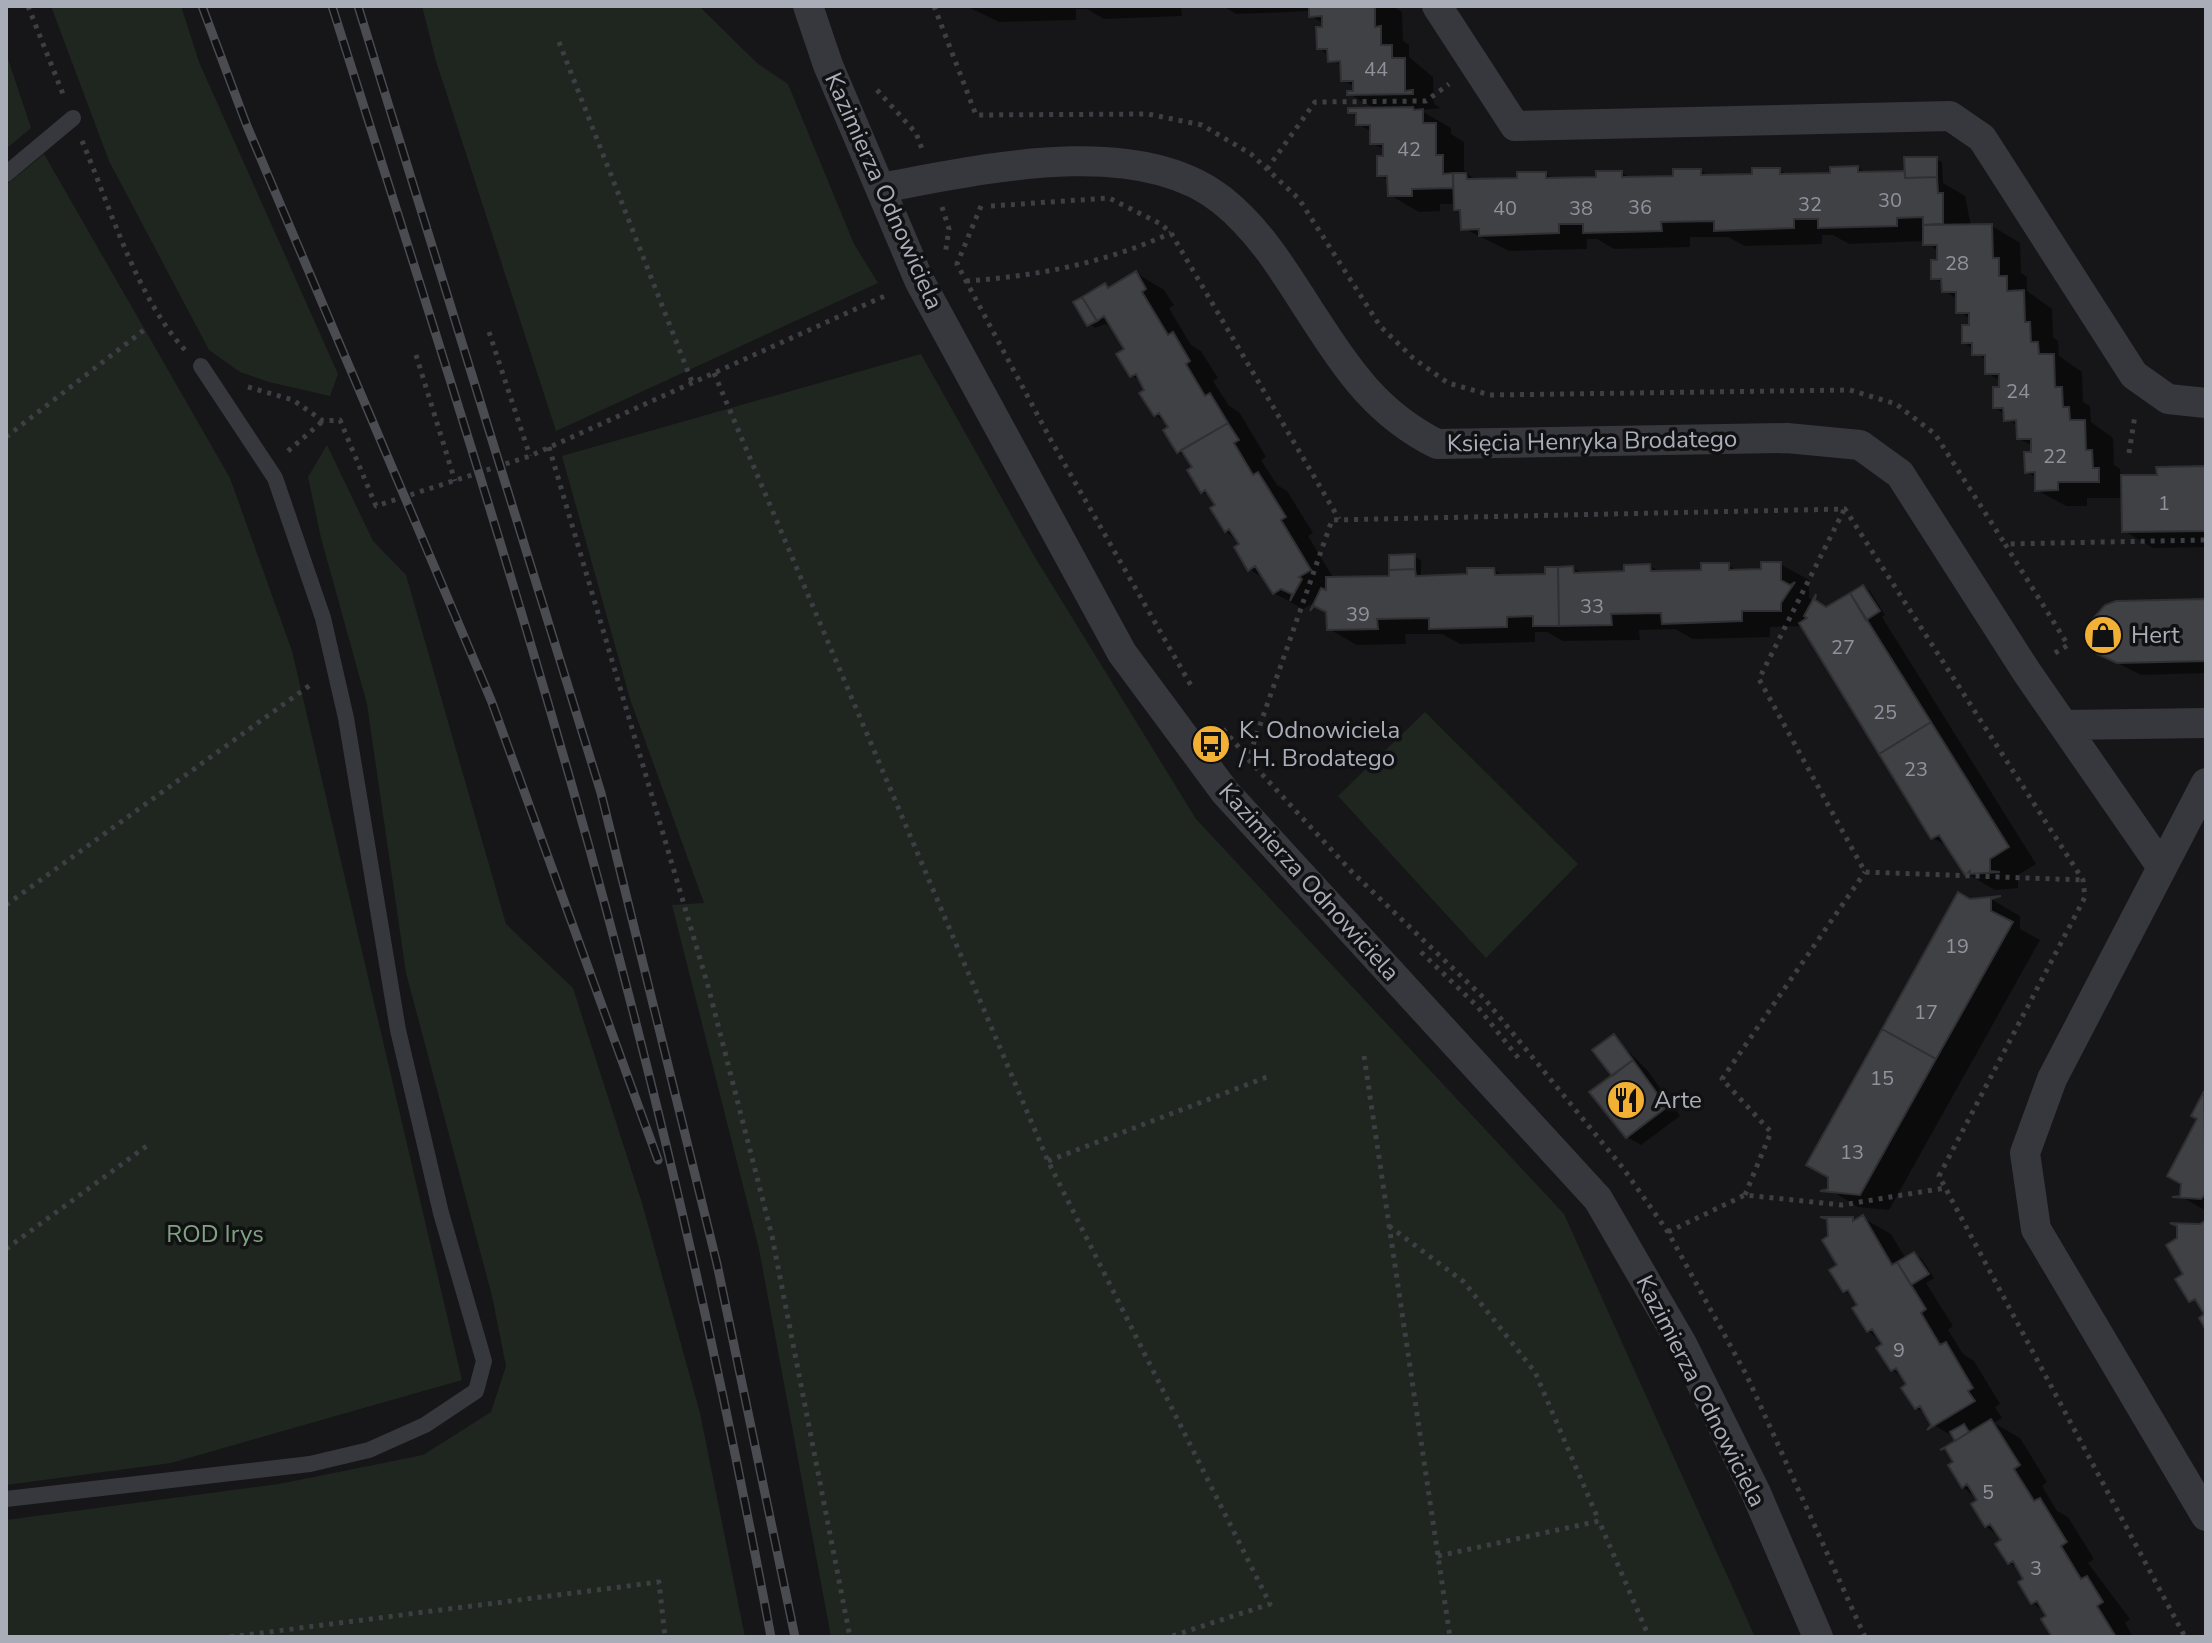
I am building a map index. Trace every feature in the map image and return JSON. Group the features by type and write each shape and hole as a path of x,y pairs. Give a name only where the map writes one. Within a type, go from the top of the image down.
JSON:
{"street":[{"name":"Kazimierza Odnowiciela","path":"808,6 828,65 919,280 1122,653 1235,804 1598,1199 1682,1344 1756,1493 1818,1637"},
{"path":"1437,6 1515,126 1950,116 1982,138 2134,375 2168,399 2206,403"},
{"name":"Księcia Henryka Brodatego","path":"881,188 981,169 1096,162 1181,175 1223,201 1266,244 1357,384 1404,428 1437,444 1787,438 1860,445 1900,474 2026,671 2161,866"},
{"path":"2064,725 2206,723"},
{"path":"2206,783 2052,1079 2025,1153 2036,1229 2206,1516"}],"lane":[{"path":"6,174 73,118"},
{"path":"6,1499 310,1464 369,1450 425,1425 476,1391 484,1361 441,1213 398,1030 346,718 323,618 275,478 201,366"}],"path":[{"path":"28,6 126,248 148,293 178,341 201,366 265,394 293,400 323,421"},
{"path":"934,6 976,115 1148,114 1202,125 1251,154 1299,199 1380,326 1413,358 1448,383 1490,395 1850,390 1896,404 1935,434 2068,645 2026,671"},
{"path":"559,42 692,382"},
{"path":"1267,169 1315,102 1426,101 1456,79"},
{"path":"1199,700 1052,442 957,264 978,207 1109,198 1161,224 1171,233 1340,520"},
{"path":"966,281 1054,272 1133,251 1171,233"},
{"path":"275,478 289,449 323,421 340,420 376,506 530,456 919,280"},
{"path":"6,437 144,330"},
{"path":"489,332 530,456"},
{"path":"416,355 455,481"},
{"path":"714,373 1048,1161 1270,1604 1169,1637"},
{"path":"2127,401 2135,414 2129,453"},
{"path":"549,447 720,1030 772,1236 850,1637"},
{"path":"1248,759 1332,520 1845,509"},
{"path":"1845,509 1759,679 1865,872"},
{"path":"1845,509 2083,880 2085,897 1939,1176 2185,1637"},
{"path":"2005,544 2206,540"},
{"path":"6,905 302,687 334,674"},
{"path":"1219,723 1352,872 1484,998 1623,1168 1668,1232 1747,1376 1865,1637"},
{"path":"1865,872 2083,880"},
{"path":"1745,1195 1771,1132 1722,1079 1865,872"},
{"path":"1364,1056 1450,1637"},
{"path":"1048,1161 1272,1075"},
{"path":"6,1249 148,1145"},
{"path":"1668,1232 1745,1195 1842,1205 1945,1188"},
{"path":"1389,1226 1464,1282 1535,1372 1649,1637"},
{"path":"1438,1556 1599,1521"},
{"path":"230,1637 659,1582 665,1637"}],"green space":[{"path":"51,6 181,6 199,62 338,374 330,396 240,372 209,350 109,161"},
{"path":"422,6 699,6 757,63 788,84 854,244 878,283 556,431 436,61"},
{"path":"6,53 31,128 6,149"},
{"name":"ROD Irys","path":"44,154 230,478 292,651 462,1380 171,1463 6,1485 6,185"},
{"path":"921,354 1033,554 1196,819 1564,1214 1755,1637 831,1637 759,1249 672,905 704,903 630,699 562,456"},
{"path":"327,445 373,541 406,575 506,924 573,988 642,1203 700,1413 745,1637 6,1637 6,1520 279,1484 423,1455 491,1412 506,1366 492,1296 406,973 367,704 321,538 308,477"},
{"path":"1425,712 1578,864 1486,958 1338,796"}],"building":[{"path":"1309,6 1375,6 1375,27 1381,26 1381,45 1392,45 1392,58 1405,58 1405,91 1413,90 1413,94 1347,95 1347,91 1353,91 1353,81 1341,81 1340,61 1328,62 1327,49 1317,49 1316,27 1322,27 1322,16 1309,17"},
{"path":"1413,107 1414,110 1423,109 1423,123 1436,123 1436,155 1443,155 1443,174 1453,173 1453,188 1412,189 1412,196 1388,196 1387,176 1377,176 1377,156 1383,156 1383,144 1370,144 1370,125 1356,125 1356,113 1348,113 1348,108"},
{"path":"1904,157 1937,157 1937,177 1905,178"},
{"path":"1858,166 1858,172 1905,171 1905,178 1937,177 1938,193 1943,193 1943,224 1923,225 1923,217 1897,218 1897,226 1818,228 1818,219 1794,219 1794,228 1714,231 1714,221 1661,222 1662,231 1583,233 1583,224 1559,224 1559,233 1479,236 1479,229 1461,230 1460,210 1454,210 1453,173 1466,173 1467,179 1517,178 1517,172 1546,172 1546,178 1596,177 1596,171 1622,171 1622,177 1673,176 1673,169 1701,169 1701,175 1752,174 1752,168 1780,168 1780,174 1830,173 1830,167"},
{"path":"1992,224 1993,258 1999,258 1999,276 2007,276 2007,291 2024,290 2025,322 2030,322 2031,342 2038,342 2039,354 2054,354 2055,387 2062,387 2063,407 2069,407 2070,420 2085,420 2086,450 2092,450 2093,468 2099,468 2099,482 2058,482 2058,490 2035,491 2035,472 2025,473 2024,452 2031,452 2031,439 2017,439 2016,420 2004,421 2003,408 1993,408 1993,387 1999,387 1999,374 1985,374 1985,355 1972,355 1972,343 1962,343 1962,325 1969,325 1969,313 1956,313 1956,292 1942,292 1941,279 1931,279 1931,260 1937,260 1937,245 1923,245 1923,225"},
{"path":"1136,271 1146,289 1142,292 1168,335 1173,332 1190,361 1186,364 1205,396 1210,393 1228,423 1177,453 1163,430 1168,427 1159,413 1154,416 1139,393 1144,390 1136,374 1130,377 1116,354 1124,349 1104,316 1097,321 1082,297 1105,283 1108,288"},
{"path":"1082,297 1097,321 1087,326 1073,302"},
{"path":"1228,423 1239,440 1234,443 1253,475 1258,472 1286,517 1281,520 1311,570 1299,577 1302,579 1290,601 1292,594 1281,589 1273,594 1255,566 1248,571 1234,547 1239,544 1229,529 1225,532 1210,508 1215,505 1205,490 1201,493 1187,470 1192,467 1181,450"},
{"path":"2206,466 2206,531 2122,532 2121,475 2157,475 2156,467"},
{"path":"1415,554 1415,569 1389,570 1389,555"},
{"path":"1761,562 1781,562 1781,580 1790,585 1795,582 1781,603 1781,611 1742,611 1742,621 1662,624 1661,613 1611,614 1612,625 1559,626 1558,567 1573,566 1574,573 1624,571 1624,565 1650,564 1651,571 1701,570 1701,563 1729,563 1729,570 1761,569"},
{"path":"1545,567 1558,567 1559,626 1533,626 1533,616 1507,617 1507,627 1429,629 1429,618 1377,619 1378,629 1327,630 1326,612 1314,606 1310,611 1321,588 1326,590 1326,577 1389,576 1389,570 1415,569 1416,576 1467,574 1467,568 1494,568 1495,575 1545,574"},
{"path":"1863,585 1880,611 1866,620 1850,593"},
{"path":"1850,593 1931,722 1879,754 1799,623 1807,618 1804,616 1816,594 1815,600 1826,607"},
{"path":"2206,599 2206,661 2117,663 2097,654 2090,645 2089,623 2105,605 2116,601"},
{"path":"1931,722 2009,847 1990,859 1990,871 2000,872 1970,874 1970,871 1965,875 1939,835 1931,839 1879,754"},
{"path":"1958,892 1970,899 2001,896 1991,899 1991,911 2013,922 1936,1059 1882,1029"},
{"path":"1882,1029 1936,1059 1860,1195 1820,1191 1828,1189 1828,1177 1806,1165"},
{"path":"1614,1034 1633,1060 1612,1076 1592,1050"},
{"path":"1633,1060 1667,1107 1626,1138 1589,1092"},
{"path":"2204,1091 2206,1194 2201,1199 2172,1197 2180,1196 2181,1184 2167,1176 2197,1119 2191,1116"},
{"path":"1863,1215 1892,1265 1897,1262 1926,1309 1921,1313 1940,1345 1946,1342 1973,1388 1968,1391 1975,1401 1927,1430 1931,1425 1920,1406 1915,1409 1901,1388 1906,1384 1896,1368 1891,1371 1876,1348 1882,1344 1872,1329 1867,1332 1852,1308 1857,1305 1848,1290 1843,1292 1829,1270 1837,1265 1822,1240 1828,1236 1827,1219 1820,1217 1853,1217 1853,1221"},
{"path":"2206,1220 2206,1330 2199,1318 2204,1314 2195,1299 2189,1302 2175,1279 2183,1274 2166,1245 2177,1238 2177,1226 2170,1223 2200,1224"},
{"path":"1914,1252 1929,1274 1911,1285 1897,1262"},
{"path":"1991,1419 2020,1465 2014,1469 2034,1501 2040,1498 2067,1542 2061,1546 2081,1579 2087,1576 2103,1602 2097,1606 2116,1637 2052,1637 2041,1619 2046,1616 2037,1601 2031,1604 2018,1582 2023,1579 2013,1561 2008,1564 1995,1544 2001,1540 1990,1524 1985,1527 1971,1504 1977,1500 1967,1484 1962,1488 1948,1465 1953,1462 1945,1448 1940,1450"},
{"path":"1964,1424 1969,1432 1955,1441 1950,1432"}],"railway":[{"path":"202,6 247,126 491,700 658,1160"},
{"path":"332,6 486,497 603,897 682,1213 729,1425 771,1637"},
{"path":"358,6 601,793 717,1264 795,1637"}],"place":[{"name":"Hert","path":"2103,635"},
{"name":"K. Odnowiciela / H. Brodatego","path":"1211,744"},
{"name":"Arte","path":"1626,1100"}]}
